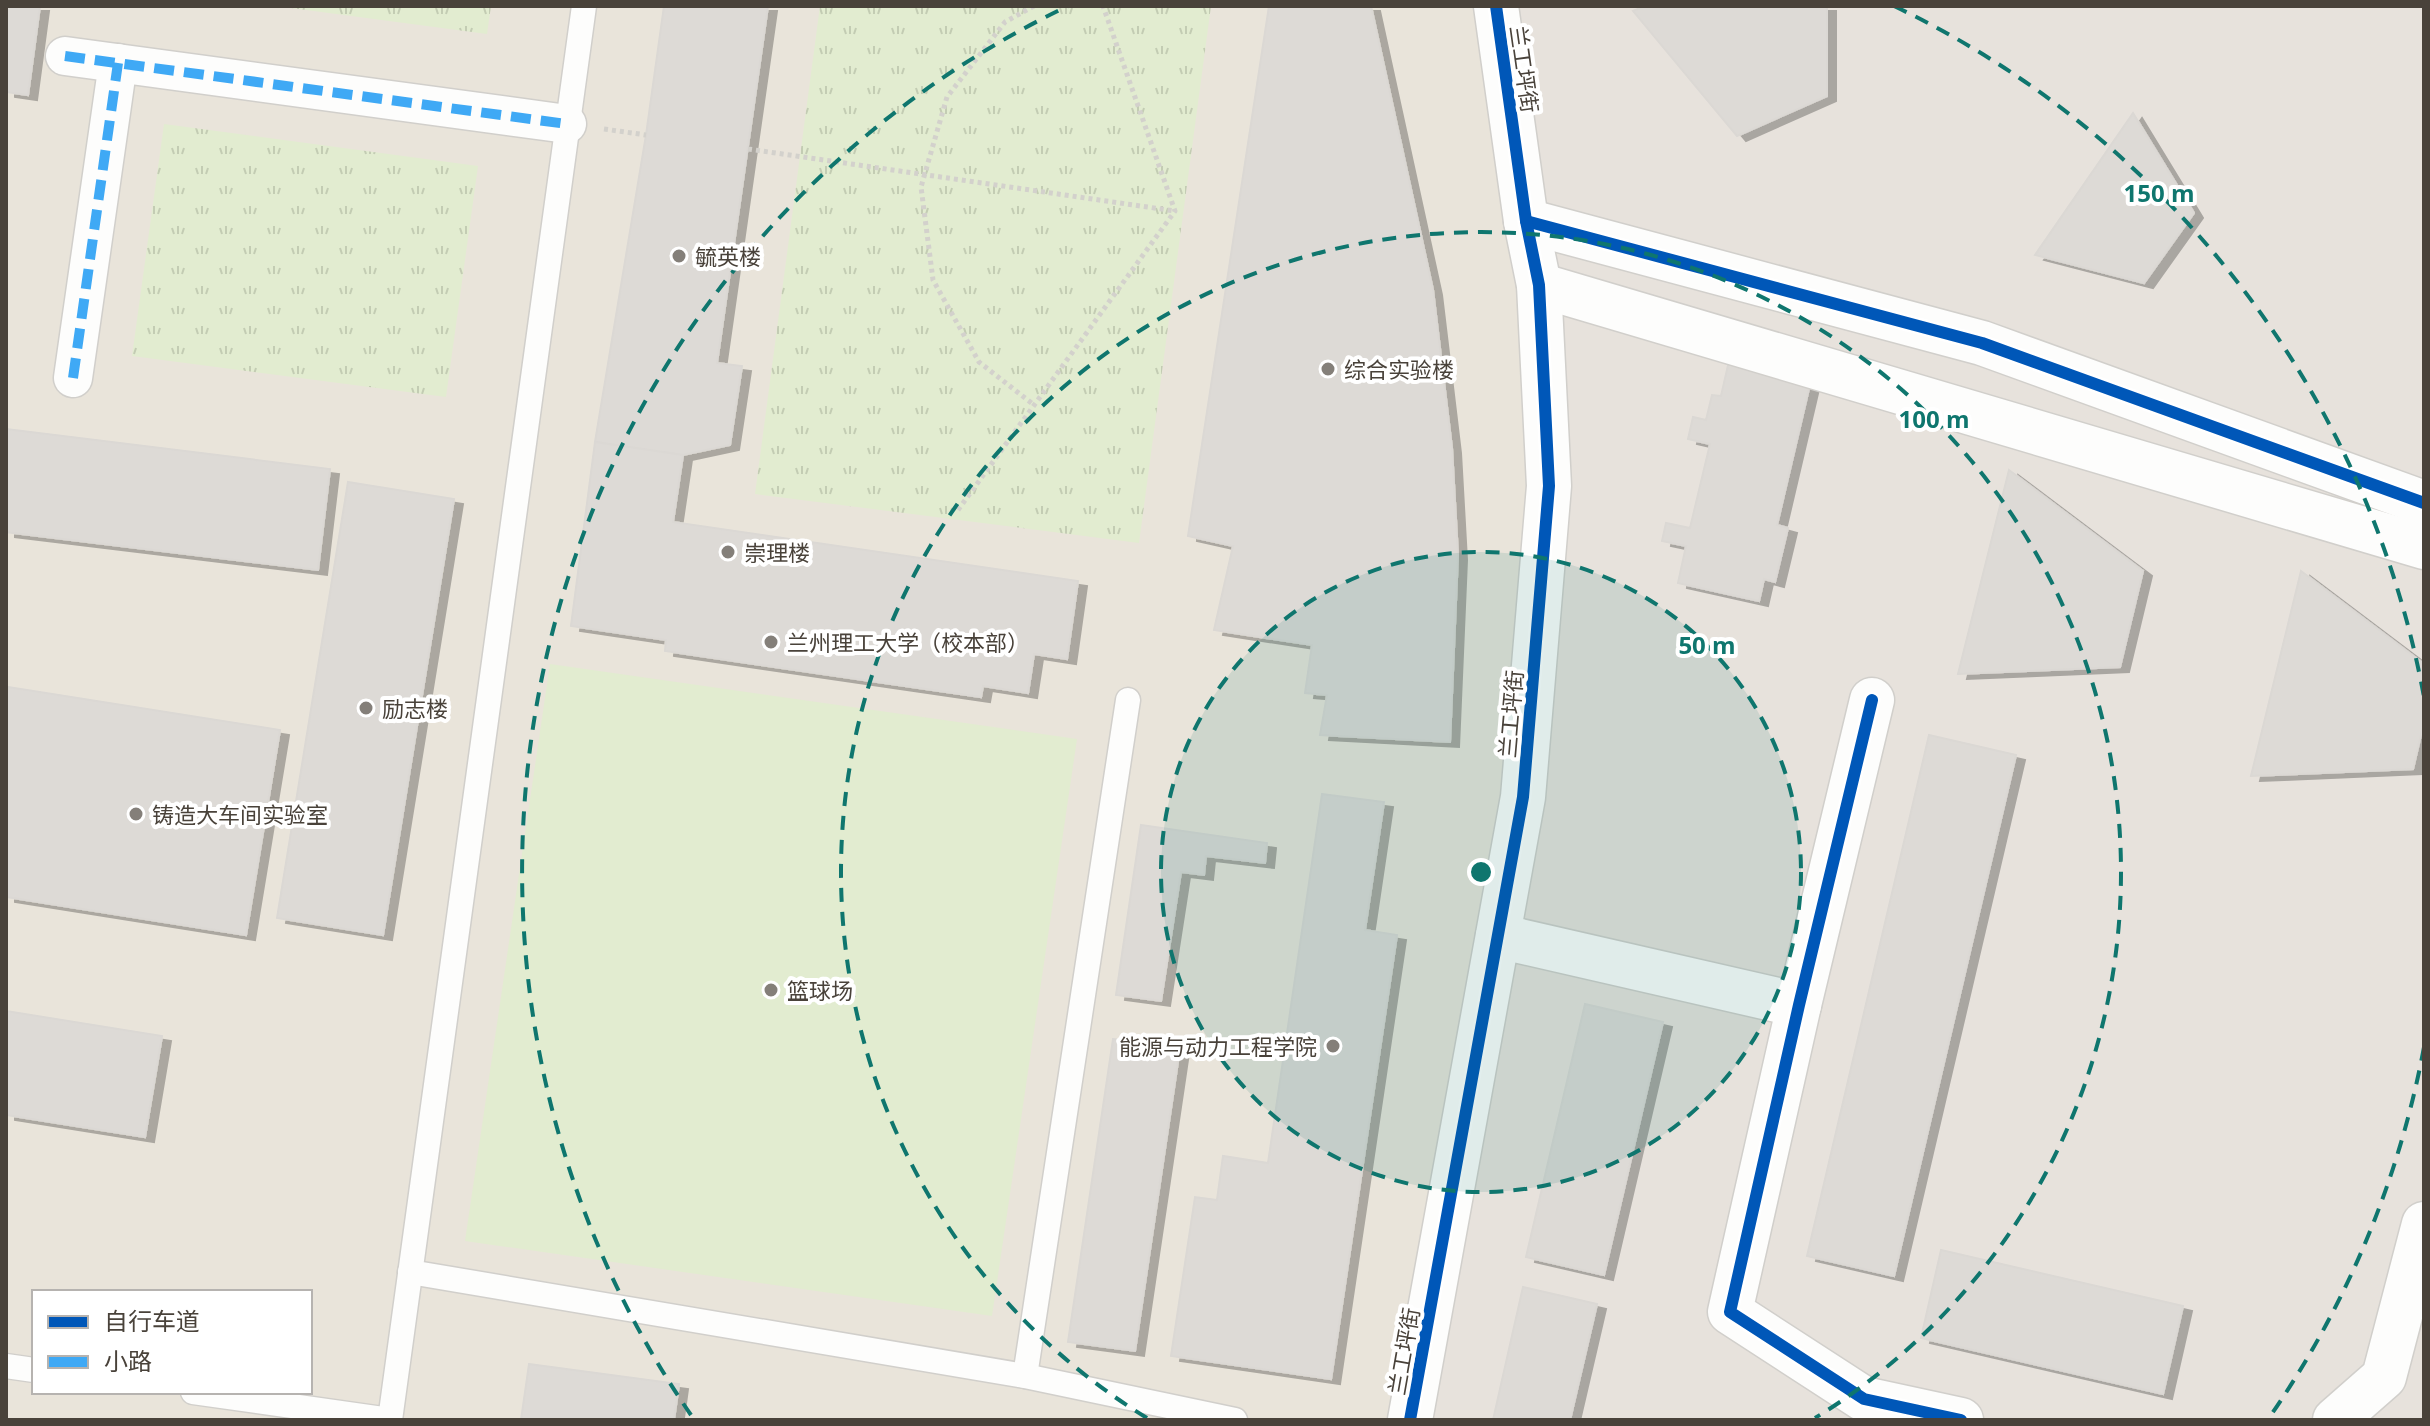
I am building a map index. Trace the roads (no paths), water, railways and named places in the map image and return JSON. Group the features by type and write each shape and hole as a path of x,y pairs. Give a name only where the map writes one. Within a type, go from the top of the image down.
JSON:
{"street":[{"name":"兰工坪街","path":"1410,1420 1523,797 1549,486 1539,285 1526,221 1496,6"},
{"path":"65,56 567,124"},
{"path":"73,378 118,63"},
{"path":"1526,221 1982,343 2424,503"},
{"path":"1539,285 2424,547"},
{"path":"1872,700 1730,1312 1864,1399 1961,1420"},
{"path":"1498,936 1799,1005"},
{"path":"2335,1420 2384,1377 2424,1224"}],"lane":[{"path":"207,1394 390,1420 584,6"},
{"path":"1025,1376 1128,700"},
{"path":"410,1272 1025,1376 1235,1420"},
{"path":"6,1366 32,1370"}],"place":[{"name":"毓英楼","path":"679,256"},
{"name":"综合实验楼","path":"1328,369"},
{"name":"崇理楼","path":"728,552"},
{"name":"兰州理工大学（校本部）","path":"771,642"},
{"name":"励志楼","path":"366,708"},
{"name":"铸造大车间实验室","path":"136,814"},
{"name":"篮球场","path":"771,990"},
{"name":"能源与动力工程学院","path":"1333,1046"}]}
